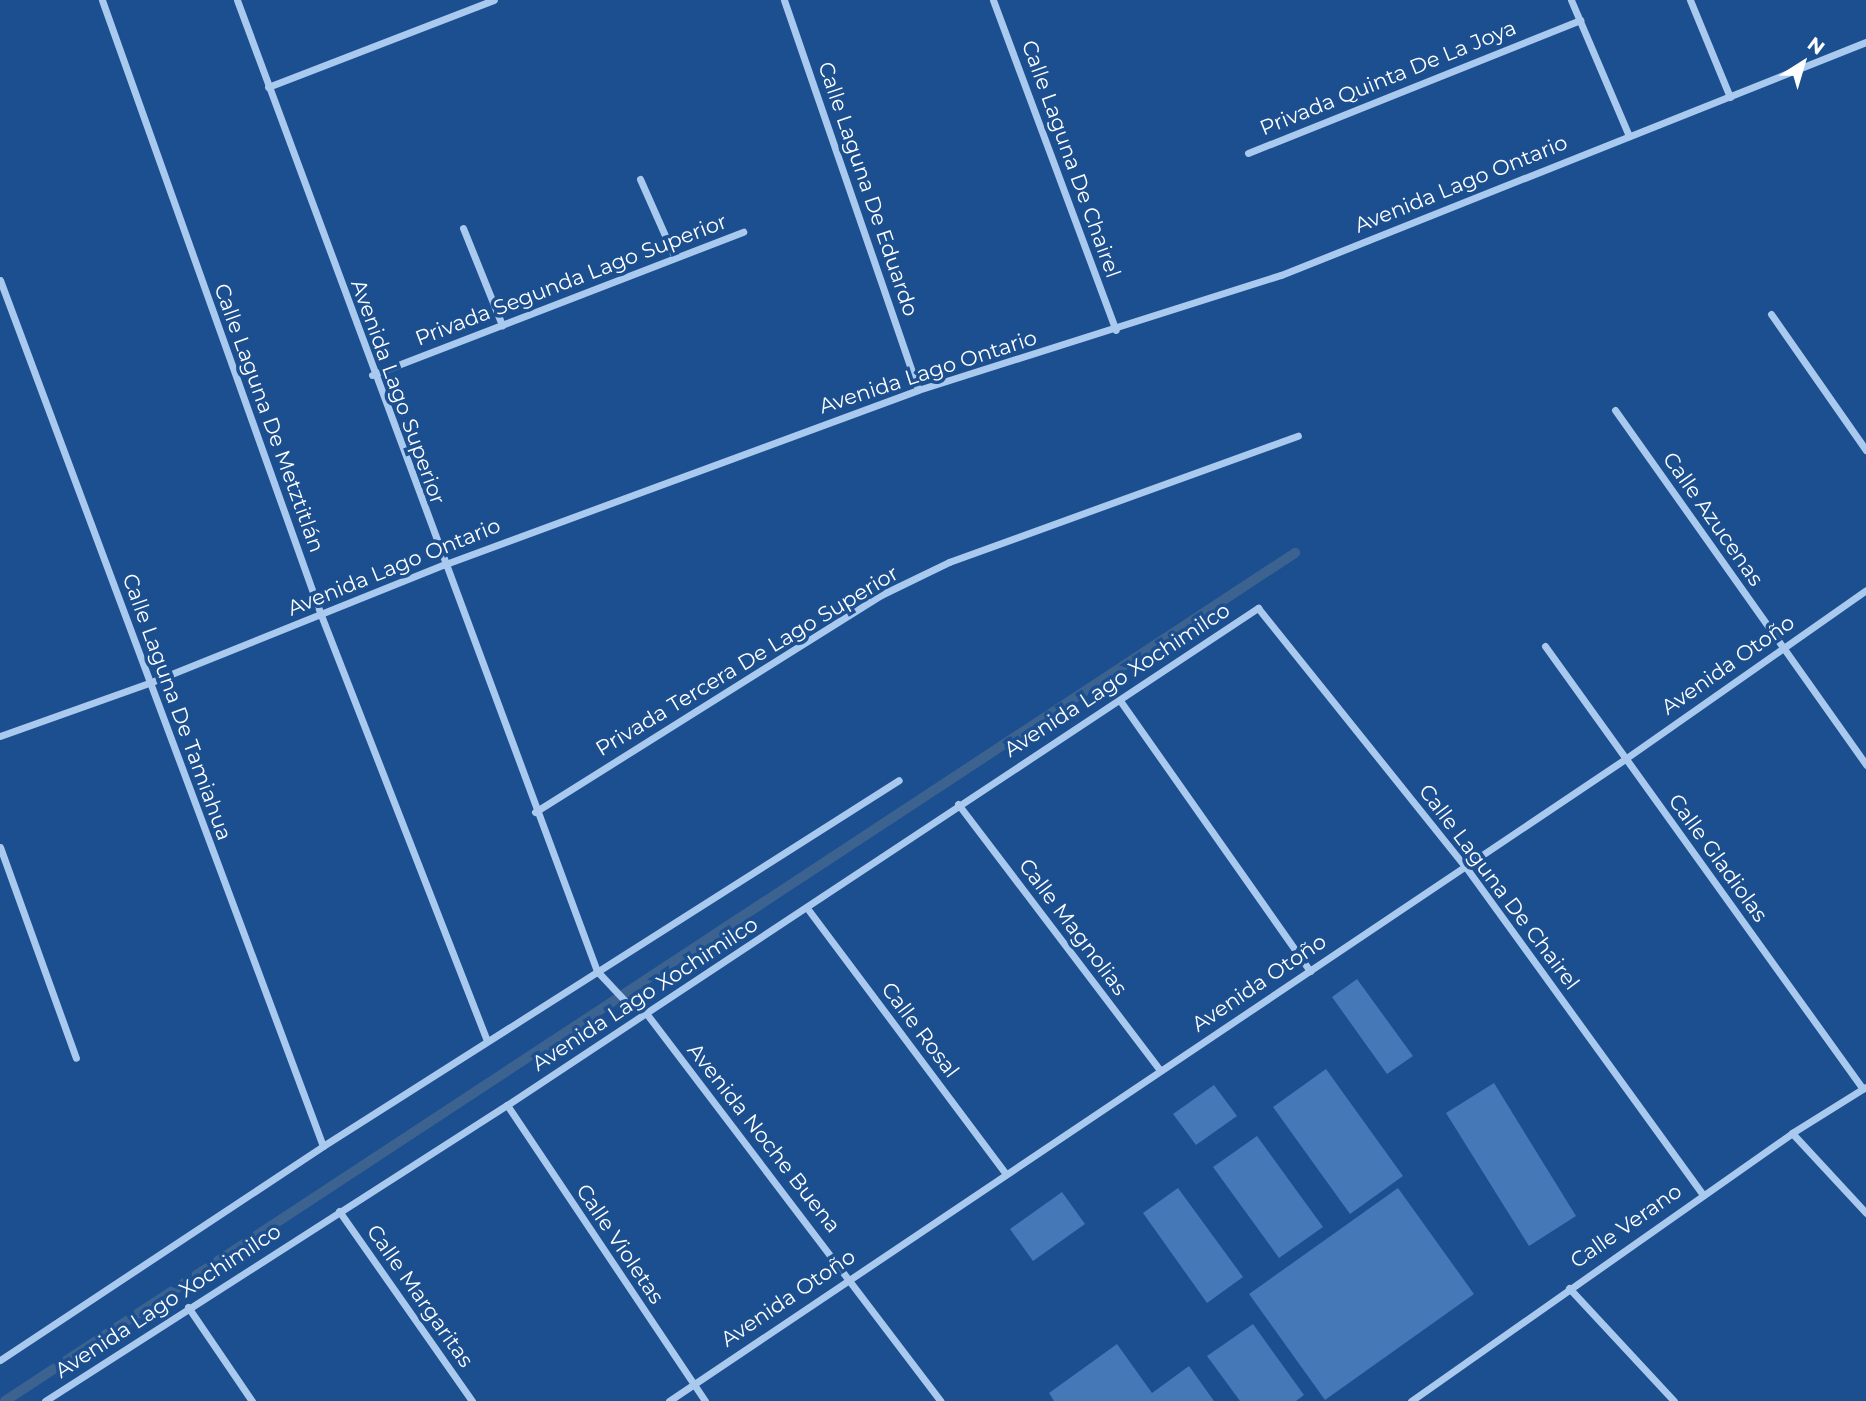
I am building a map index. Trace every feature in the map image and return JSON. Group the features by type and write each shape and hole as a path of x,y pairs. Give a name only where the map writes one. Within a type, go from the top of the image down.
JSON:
{"street":[{"name":"Calle Laguna De Metztitlán","path":"102,0 321,615 487,1041"},
{"name":"Avenida Lago Superior","path":"237,0 372,375 535,812 597,971 613,984 628,1004"},
{"path":"268,87 494,0"},
{"name":"Calle Laguna De Eduardo","path":"784,0 918,390"},
{"name":"Calle Laguna De Chairel","path":"993,0 1116,330"},
{"path":"1571,0 1629,136"},
{"path":"1690,0 1730,97"},
{"name":"Privada Quinta De La Joya","path":"1248,153 1580,20"},
{"name":"Avenida Lago Ontario","path":"0,736 149,683 443,565 918,390 1116,330 1281,275 1866,42"},
{"path":"640,179 676,258"},
{"path":"463,228 502,325"},
{"name":"Privada Segunda Lago Superior","path":"372,375 743,232"},
{"name":"Calle Laguna De Tamiahua","path":"0,280 323,1146"},
{"path":"1771,314 1866,450"},
{"name":"Calle Azucenas","path":"1615,410 1866,765"},
{"name":"Privada Tercera De Lago Superior","path":"535,812 881,595 938,567 1298,436"},
{"name":"Avenida Otoño","path":"669,1401 849,1277 1625,759 1866,590"},
{"name":"Calle Laguna De Chairel","path":"1258,608 1465,866 1703,1195"},
{"name":"Avenida Lago Xochimilco","path":"45,1401 507,1105 807,908 958,804 1121,702 1258,608"},
{"name":"Calle Gladiolas","path":"1545,646 1865,1088"},
{"path":"1121,702 1310,971"},
{"name":"Avenida Lago Xochimilco","path":"0,1360 323,1146 899,780"},
{"name":"Calle Magnolias","path":"958,804 1160,1070"},
{"path":"0,847 76,1058"},
{"name":"Calle Rosal","path":"807,908 1005,1173"},
{"name":"Avenida Noche Buena","path":"628,1004 646,1013 941,1401"},
{"name":"Calle Verano","path":"1411,1401 1792,1133 1865,1088"},
{"name":"Calle Violetas","path":"507,1105 705,1401"},
{"path":"1792,1133 1866,1213"},
{"name":"Calle Margaritas","path":"339,1211 472,1401"},
{"path":"1569,1288 1674,1401"},
{"path":"188,1307 252,1401"}],"building":[{"path":"1357,979 1413,1056 1387,1074 1332,997"},
{"path":"1326,1069 1403,1176 1350,1214 1273,1107"},
{"path":"1494,1083 1576,1216 1529,1246 1446,1113"},
{"path":"1214,1085 1237,1116 1196,1145 1173,1114"},
{"path":"1257,1136 1323,1227 1279,1258 1213,1167"},
{"path":"1178,1188 1243,1277 1207,1303 1143,1213"},
{"path":"1398,1188 1474,1294 1325,1400 1249,1294"},
{"path":"1062,1192 1085,1224 1033,1261 1010,1229"},
{"path":"1253,1324 1304,1395 1296,1401 1240,1401 1207,1356"},
{"path":"1117,1344 1152,1393 1189,1366 1214,1401 1054,1401 1049,1393"}],"waterway":[{"path":"5,1401 1295,553"}]}
